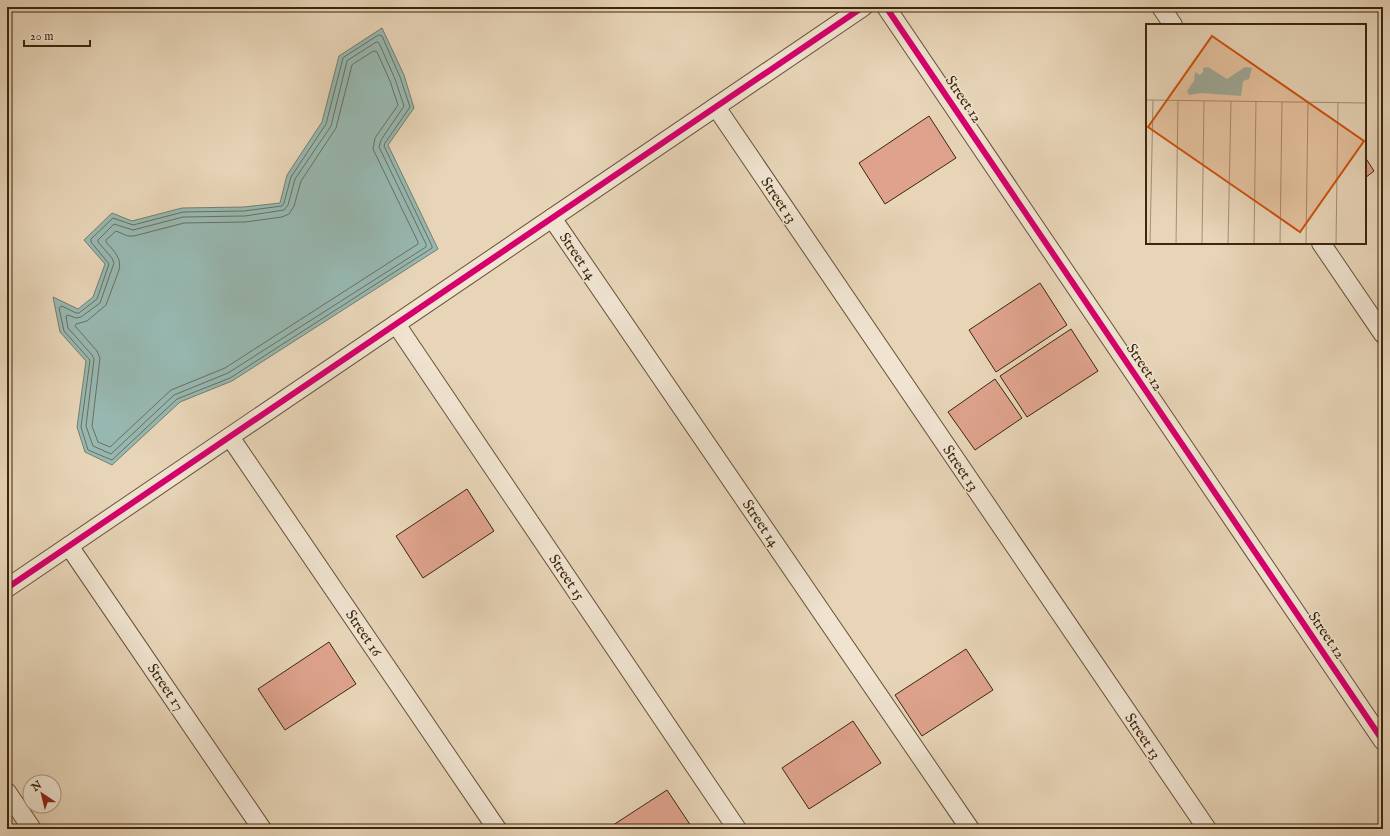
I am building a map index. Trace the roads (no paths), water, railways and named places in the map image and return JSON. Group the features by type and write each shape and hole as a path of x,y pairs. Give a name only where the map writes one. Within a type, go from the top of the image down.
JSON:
{"street":[{"path":"7,588 863,7"},
{"name":"Street 12","path":"886,7 1383,741"},
{"path":"1160,7 1172,24"},
{"name":"Street 13","path":"716,107 1207,829"},
{"name":"Street 14","path":"552,218 970,829"},
{"path":"1322,244 1383,334"},
{"name":"Street 15","path":"396,324 738,829"},
{"name":"Street 16","path":"230,437 497,829"},
{"name":"Street 17","path":"70,546 262,829"},
{"path":"7,792 32,829"}],"water":[{"path":"382,28 404,75 414,108 388,145 438,249 232,381 180,402 112,465 85,452 77,427 86,361 60,332 53,297 78,309 93,297 105,264 84,240 112,213 132,221 182,208 244,207 280,203 287,175 322,122 339,56"}]}
